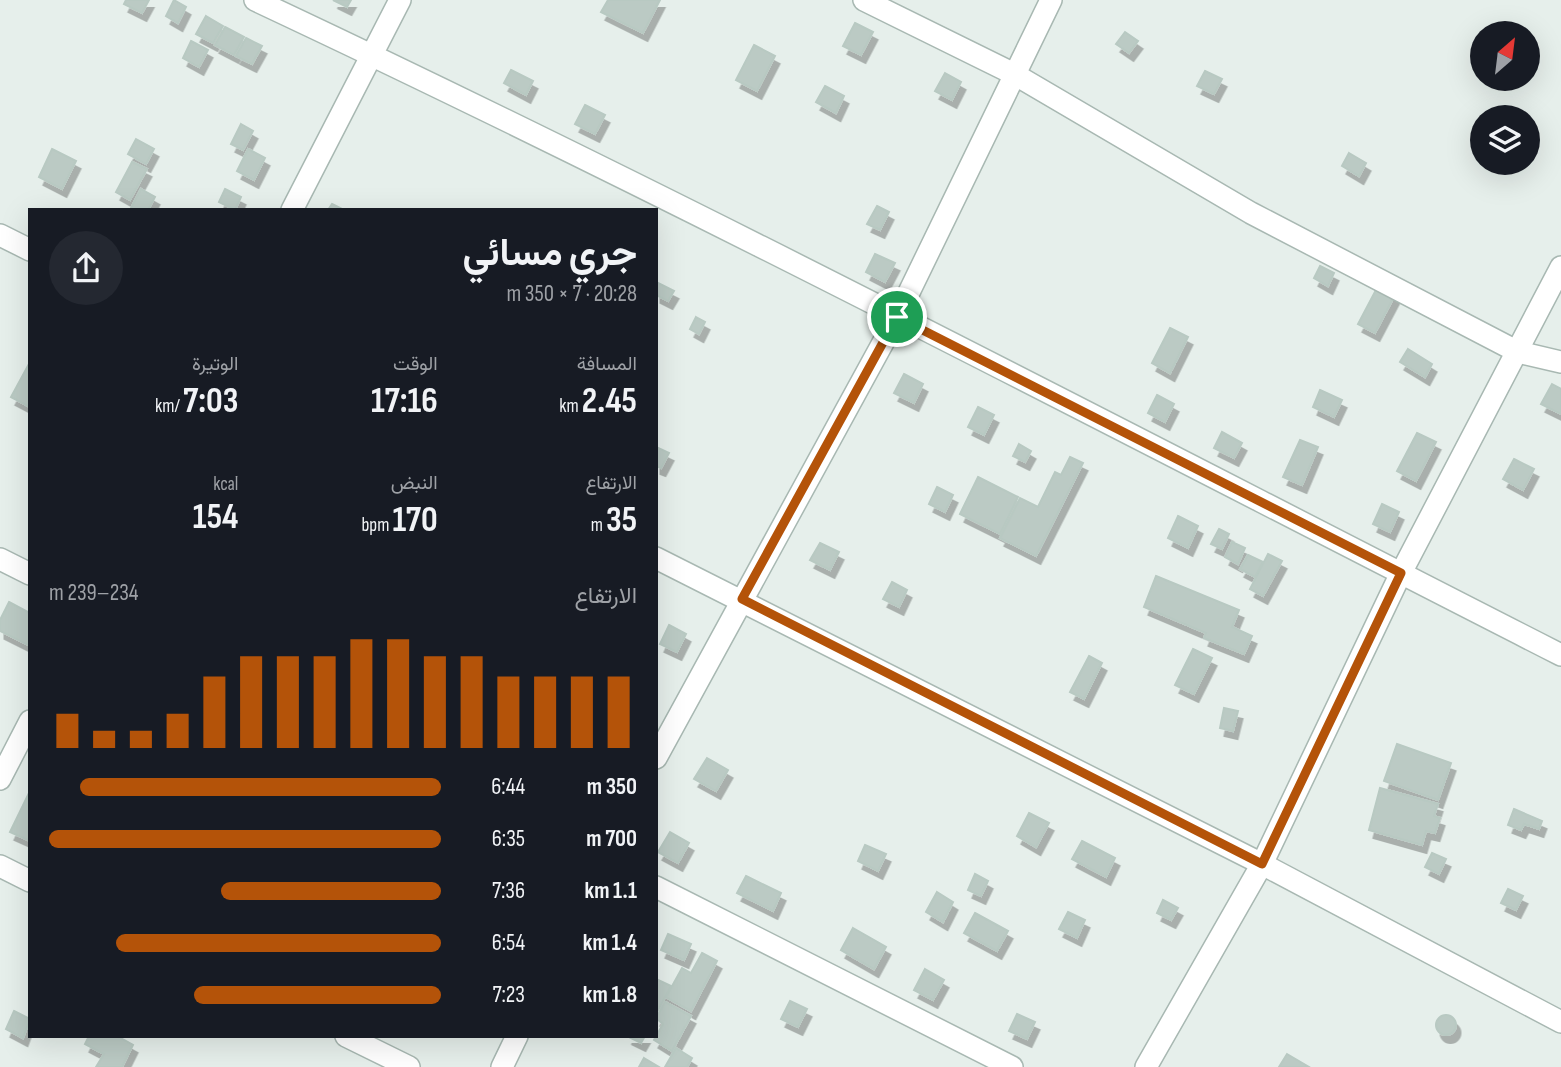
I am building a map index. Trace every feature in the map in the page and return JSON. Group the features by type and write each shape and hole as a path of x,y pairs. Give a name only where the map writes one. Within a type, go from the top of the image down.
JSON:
{"street":[{"path":"255,0 372,55 897,317 1561,655"},
{"path":"293,208 400,0"},
{"path":"864,0 1014,74 1251,213 1518,352 1561,362"},
{"path":"658,754 897,317 1051,0"},
{"path":"0,235 28,249"},
{"path":"1146,1067 1262,864 1401,573 1561,267"},
{"path":"0,559 28,573"},
{"path":"658,559 742,599 1262,864 1561,1022"},
{"path":"0,779 28,725"},
{"path":"0,866 28,880"},
{"path":"658,888 1011,1067"},
{"path":"350,1038 410,1067"},
{"path":"502,1067 516,1038"}],"building":[{"path":"126,0 149,0 142,13 124,4"},
{"path":"174,0 186,7 178,23 166,16"},
{"path":"333,0 351,0 347,7"},
{"path":"608,0 660,0 643,33 601,12"},
{"path":"206,16 223,26 213,43 196,34"},
{"path":"855,23 873,32 861,55 843,46"},
{"path":"225,27 244,37 234,55 215,45"},
{"path":"1125,32 1138,41 1129,53 1116,44"},
{"path":"246,38 262,46 252,64 236,56"},
{"path":"191,41 208,50 199,67 183,58"},
{"path":"754,45 775,56 757,91 736,80"},
{"path":"511,70 533,81 526,95 504,83"},
{"path":"1205,71 1222,79 1214,94 1197,86"},
{"path":"945,73 961,82 952,100 935,91"},
{"path":"825,86 844,96 836,113 816,102"},
{"path":"585,105 605,115 595,134 575,124"},
{"path":"241,124 253,131 243,150 231,144"},
{"path":"136,139 154,149 146,164 128,154"},
{"path":"52,149 76,161 62,189 39,177"},
{"path":"248,149 265,158 254,180 237,171"},
{"path":"1349,153 1366,163 1359,176 1342,166"},
{"path":"132,162 147,169 130,200 116,192"},
{"path":"141,189 155,197 149,208 131,208"},
{"path":"225,189 241,197 236,208 219,202"},
{"path":"877,206 889,212 880,230 867,224"},
{"path":"875,254 895,263 885,282 866,272"},
{"path":"1320,266 1334,273 1328,286 1314,278"},
{"path":"658,283 674,291 668,301 658,296"},
{"path":"1378,286 1395,295 1375,333 1358,324"},
{"path":"696,317 705,322 699,334 690,329"},
{"path":"1170,328 1188,337 1170,373 1152,363"},
{"path":"1408,349 1432,364 1425,377 1400,362"},
{"path":"28,366 28,406 11,397"},
{"path":"904,374 923,384 914,403 894,393"},
{"path":"1552,384 1561,389 1561,414 1541,404"},
{"path":"1320,390 1342,400 1334,417 1313,407"},
{"path":"1157,395 1174,404 1165,422 1148,413"},
{"path":"978,407 994,415 984,435 968,427"},
{"path":"1222,432 1242,443 1234,458 1214,448"},
{"path":"1417,433 1436,442 1416,481 1397,471"},
{"path":"1300,440 1318,447 1302,485 1283,477"},
{"path":"1019,444 1031,451 1025,462 1013,456"},
{"path":"658,448 669,453 661,468 658,467"},
{"path":"1070,457 1083,463 1036,556 1000,538 1020,498 1038,507 1055,472 1061,475"},
{"path":"1514,459 1534,469 1523,490 1503,479"},
{"path":"978,477 1018,497 1000,534 960,514"},
{"path":"937,487 953,495 945,512 929,504"},
{"path":"1382,504 1399,512 1390,532 1373,524"},
{"path":"1178,516 1198,526 1188,548 1168,538"},
{"path":"1219,529 1229,534 1222,549 1211,544"},
{"path":"1232,542 1245,548 1238,564 1225,557"},
{"path":"820,543 839,552 830,570 810,560"},
{"path":"1268,554 1282,561 1263,596 1250,589"},
{"path":"1248,555 1263,562 1255,577 1240,569"},
{"path":"1156,576 1239,610 1232,627 1252,636 1244,654 1204,638 1206,633 1144,607"},
{"path":"892,582 907,590 899,607 883,599"},
{"path":"9,602 28,612 28,645 0,631 0,620"},
{"path":"669,625 686,634 677,652 660,644"},
{"path":"1193,649 1212,658 1194,694 1175,685"},
{"path":"1089,656 1102,663 1084,699 1070,692"},
{"path":"1224,708 1238,711 1233,731 1220,728"},
{"path":"1397,744 1451,763 1438,800 1384,781"},
{"path":"707,758 728,770 716,791 694,779"},
{"path":"1380,788 1438,804 1434,816 1440,818 1435,833 1426,831 1422,845 1369,830"},
{"path":"28,795 28,840 10,832"},
{"path":"1514,809 1542,821 1539,829 1524,824 1521,830 1508,825"},
{"path":"1029,813 1049,823 1036,847 1017,836"},
{"path":"670,832 689,843 678,863 658,852"},
{"path":"1082,841 1115,858 1106,877 1072,859"},
{"path":"865,845 886,854 878,871 858,861"},
{"path":"1432,853 1446,859 1439,874 1425,867"},
{"path":"975,874 988,881 981,896 968,890"},
{"path":"746,876 781,893 773,911 737,893"},
{"path":"1508,889 1523,896 1516,910 1501,903"},
{"path":"937,892 953,902 943,922 926,912"},
{"path":"1163,900 1178,908 1171,920 1157,913"},
{"path":"1068,912 1085,920 1077,938 1059,929"},
{"path":"975,913 1008,931 997,951 964,933"},
{"path":"853,928 886,947 874,969 841,950"},
{"path":"668,934 691,944 684,960 661,950"},
{"path":"702,953 717,961 691,1011 666,997 682,968 691,973"},
{"path":"925,969 944,980 933,1000 914,990"},
{"path":"658,980 671,986 658,1010"},
{"path":"790,1001 807,1009 798,1027 781,1019"},
{"path":"665,1002 691,1016 672,1051 654,1040 658,1038 663,1024 658,1020"},
{"path":"14,1011 28,1018 23,1038 6,1029"},
{"path":"1017,1014 1035,1022 1027,1039 1009,1031"},
{"path":"1442,1015 1450,1015 1456,1025 1450,1035 1442,1035 1436,1029 1436,1021"},
{"path":"88,1038 121,1038 133,1045 122,1067 96,1067 104,1054 85,1044"},
{"path":"631,1038 644,1038 641,1043"},
{"path":"676,1048 692,1058 687,1067 665,1067"},
{"path":"1287,1054 1309,1067 1279,1067"},
{"path":"644,1058 659,1067 639,1067"}],"route":[{"path":"897,317 1401,573 1262,864 742,599 897,317"}]}
